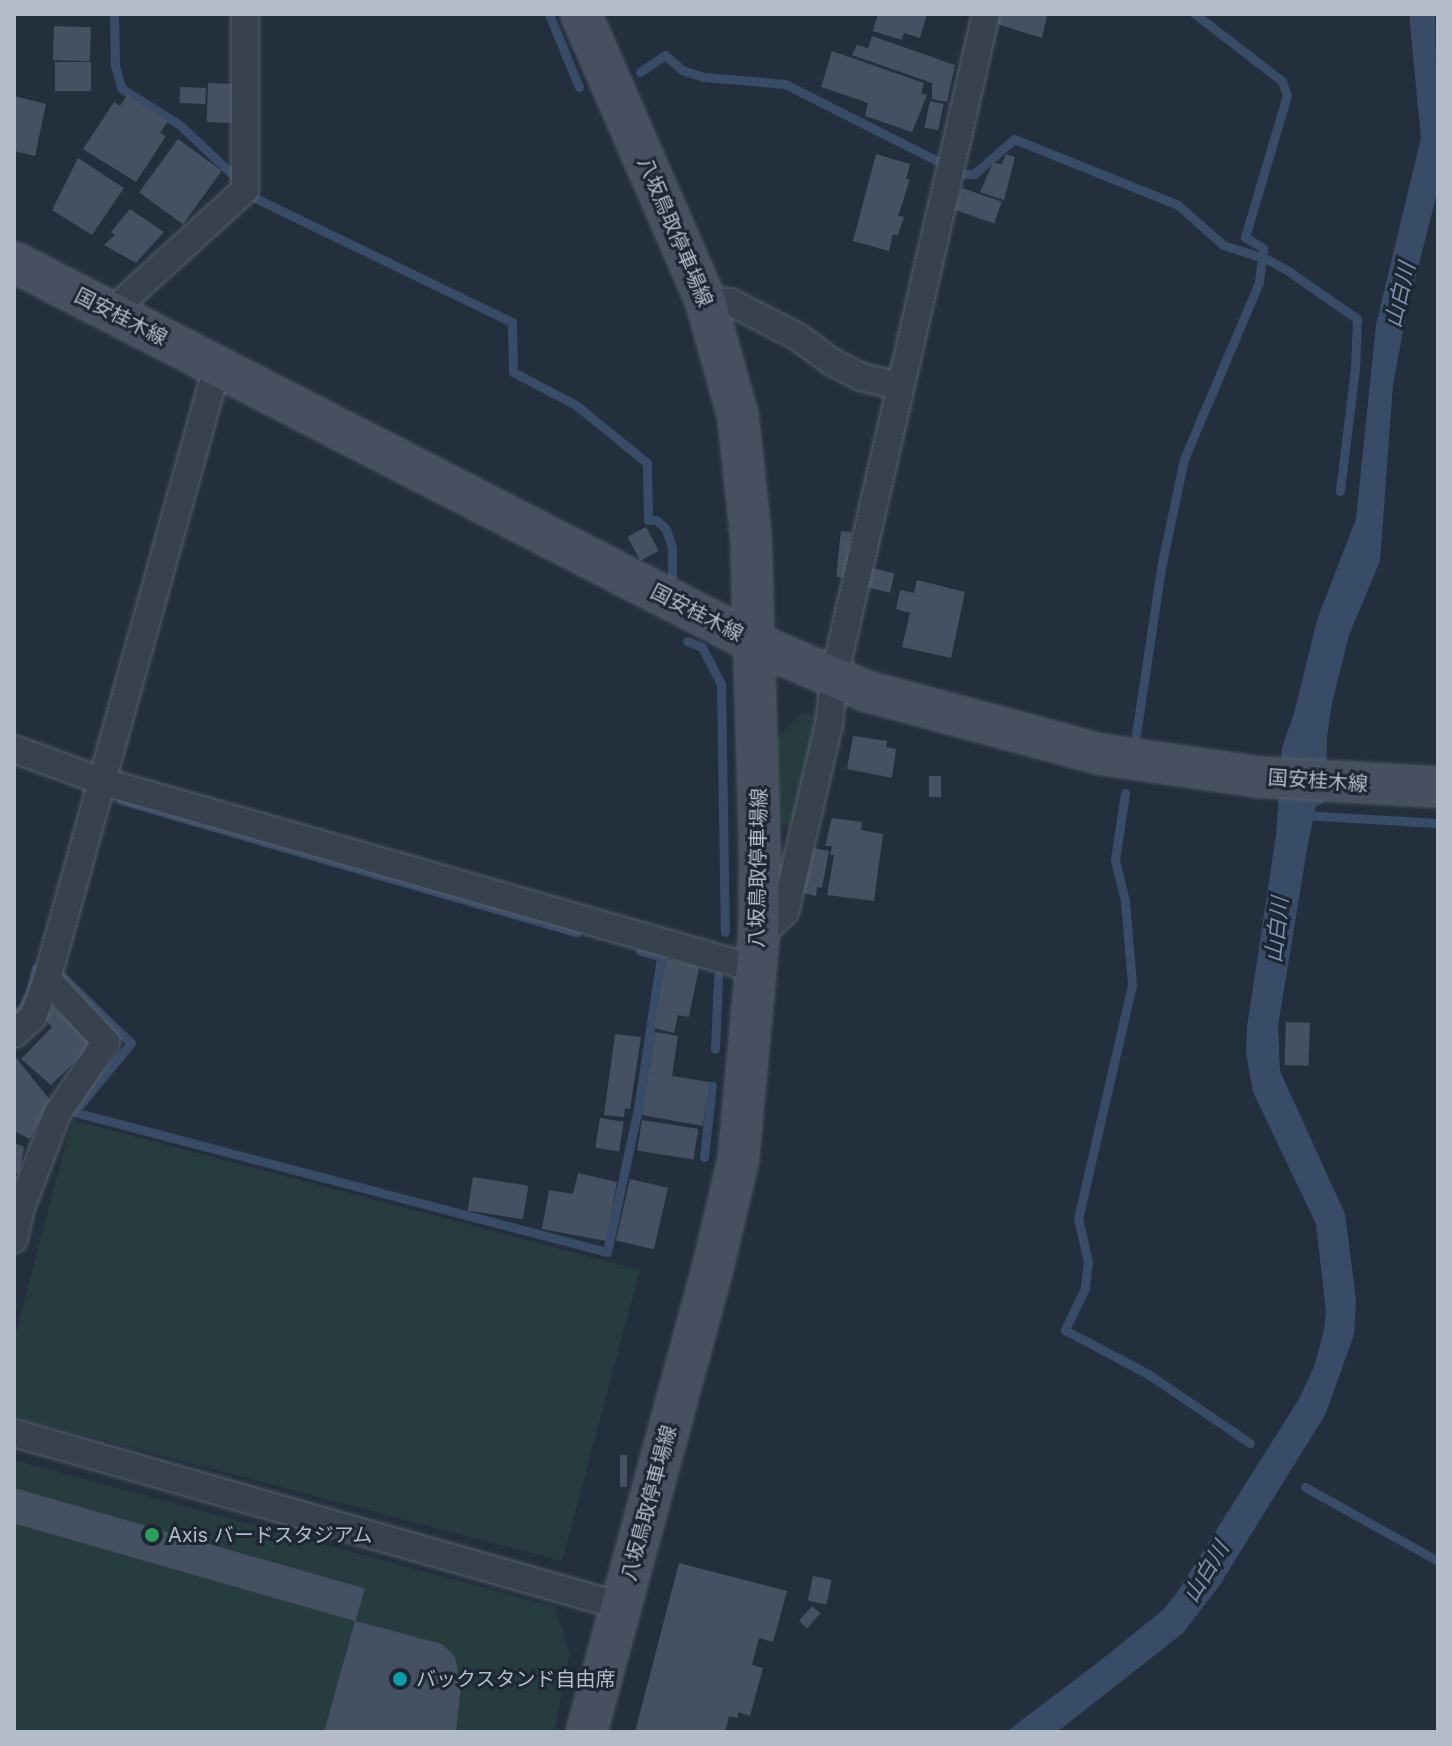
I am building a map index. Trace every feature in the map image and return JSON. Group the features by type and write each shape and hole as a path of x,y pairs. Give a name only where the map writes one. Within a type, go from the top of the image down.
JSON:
{"main road":[{"name":"八坂鳥取停車場線","path":"581,14 706,302 728,374 746,469 755,643 758,952 738,1161 713,1267 587,1732"},
{"name":"国安桂木線","path":"14,262 755,643 866,691 1099,754 1258,777 1438,787"}],"street":[{"path":"111,312 245,190 245,14"},
{"path":"14,749 101,781 758,952 785,912 829,725 834,678 899,386 986,14"},
{"path":"706,302 730,302 798,337 832,362 861,377 899,386"},
{"path":"14,1034 33,1017 47,979 217,367"},
{"path":"14,1239 24,1198 57,1114 106,1042 47,979"},
{"path":"14,1433 621,1606"}],"green space":[{"path":"801,714 820,715 798,825 778,826 777,738"},
{"path":"72,1120 640,1270 562,1561 14,1417 14,1340"},
{"name":"Axis バードスタジアム","path":"14,1460 555,1607 570,1653 554,1732 14,1732"}],"water":[{"name":"山白川","path":"1409,14 1435,14 1438,189 1406,315 1393,385 1380,561 1349,635 1332,703 1327,737 1326,789 1323,803 1316,806 1307,849 1278,1026 1280,1071 1345,1214 1356,1300 1354,1335 1325,1415 1219,1586 1183,1633 1057,1732 1006,1732 1164,1609 1299,1399 1314,1367 1324,1330 1326,1312 1316,1224 1253,1092 1246,1053 1247,1027 1276,835 1282,748 1295,710 1317,620 1356,519 1376,325 1421,138"}],"building":[{"path":"878,14 927,14 920,38 904,33 902,40 873,31"},
{"path":"1000,14 1047,16 1042,38 997,24"},
{"path":"54,26 91,27 90,61 53,60"},
{"path":"872,36 955,65 947,102 932,99 932,83 852,55 857,45 868,48"},
{"path":"832,51 924,83 921,93 927,95 912,132 865,116 868,103 821,87"},
{"path":"55,62 91,62 91,91 55,91"},
{"path":"208,83 235,84 234,123 207,122"},
{"path":"180,87 206,88 205,104 179,103"},
{"path":"127,95 168,121 160,133 166,136 136,182 83,149 114,102 120,106"},
{"path":"14,96 46,104 35,156 14,151"},
{"path":"930,101 944,104 938,130 924,127"},
{"path":"178,139 222,171 183,224 139,192"},
{"path":"876,154 910,164 906,179 910,179 898,216 904,217 898,235 893,234 889,251 853,241"},
{"path":"1006,154 1015,157 1004,200 980,192 993,163 1002,164"},
{"path":"78,158 124,188 92,235 52,210"},
{"path":"962,188 1002,202 994,223 955,210"},
{"path":"130,209 164,232 136,263 104,245 115,235 111,232"},
{"path":"646,527 659,551 640,561 627,537"},
{"path":"841,531 851,532 846,578 836,577"},
{"path":"872,568 894,573 890,593 868,587"},
{"path":"917,580 965,592 951,658 902,647 910,613 896,609 900,590 914,593"},
{"path":"853,736 887,741 886,747 896,749 892,778 847,769"},
{"path":"929,776 941,776 941,797 929,797"},
{"path":"832,818 862,822 861,830 883,834 874,901 827,895 834,855 830,855 832,846 825,846"},
{"path":"808,847 829,851 822,888 817,887 816,896 799,892"},
{"path":"666,959 699,967 689,1017 678,1015 674,1033 654,1028"},
{"path":"53,1007 93,1044 51,1085 21,1059 52,1027 43,1018"},
{"path":"1286,1022 1310,1023 1308,1066 1284,1065"},
{"path":"655,1032 678,1036 672,1076 709,1082 703,1126 642,1115"},
{"path":"615,1034 641,1037 630,1109 625,1108 624,1117 604,1115"},
{"path":"14,1055 50,1100 30,1139 14,1131"},
{"path":"600,1118 624,1122 619,1151 595,1148"},
{"path":"642,1120 698,1129 693,1160 637,1151"},
{"path":"14,1143 24,1147 19,1174 14,1172"},
{"path":"578,1173 617,1182 606,1241 542,1229 549,1190 573,1194"},
{"path":"473,1177 528,1186 523,1219 468,1211"},
{"path":"630,1179 668,1188 654,1249 616,1240"},
{"path":"620,1455 627,1455 627,1487 620,1487"},
{"path":"14,1488 365,1589 355,1621 14,1523"},
{"path":"679,1563 787,1591 773,1642 759,1638 752,1665 763,1668 750,1716 738,1712 738,1718 729,1716 725,1732 635,1732"},
{"path":"813,1576 832,1580 826,1604 808,1600"},
{"path":"812,1606 820,1613 807,1628 799,1621"},
{"name":"バックスタンド自由席","path":"355,1621 442,1644 455,1657 461,1686 456,1732 324,1732"}],"waterway":[{"path":"114,14 115,65 121,88 180,125 236,178"},
{"path":"549,14 579,87"},
{"path":"1136,734 1161,568 1184,459 1259,282 1263,248 1245,237 1287,95 1282,81 1195,14"},
{"path":"640,72 665,55 682,70 704,77 785,84 963,174 974,174 1014,139 1178,205 1223,245 1267,259 1290,272 1357,319 1355,368 1340,491"},
{"path":"251,196 512,322 513,372 576,405 647,463 648,520 656,520 666,529 672,547 672,576"},
{"path":"687,641 702,647 721,684 725,932"},
{"path":"1125,793 1115,860 1125,901 1132,985 1078,1218 1088,1262 1085,1288 1065,1330 1148,1374 1250,1443"},
{"path":"121,800 576,932"},
{"path":"1302,815 1438,823"},
{"path":"640,951 659,956"},
{"path":"62,976 131,1043 74,1112 607,1252 638,1109 661,957"},
{"path":"14,1014 22,1008 30,993 36,968"},
{"path":"715,1049 718,976"},
{"path":"704,1157 712,1085"},
{"path":"1305,1487 1438,1561"}],"place":[{"name":"Axis バードスタジアム","path":"152,1535"},
{"name":"バックスタンド自由席","path":"400,1679"}]}
